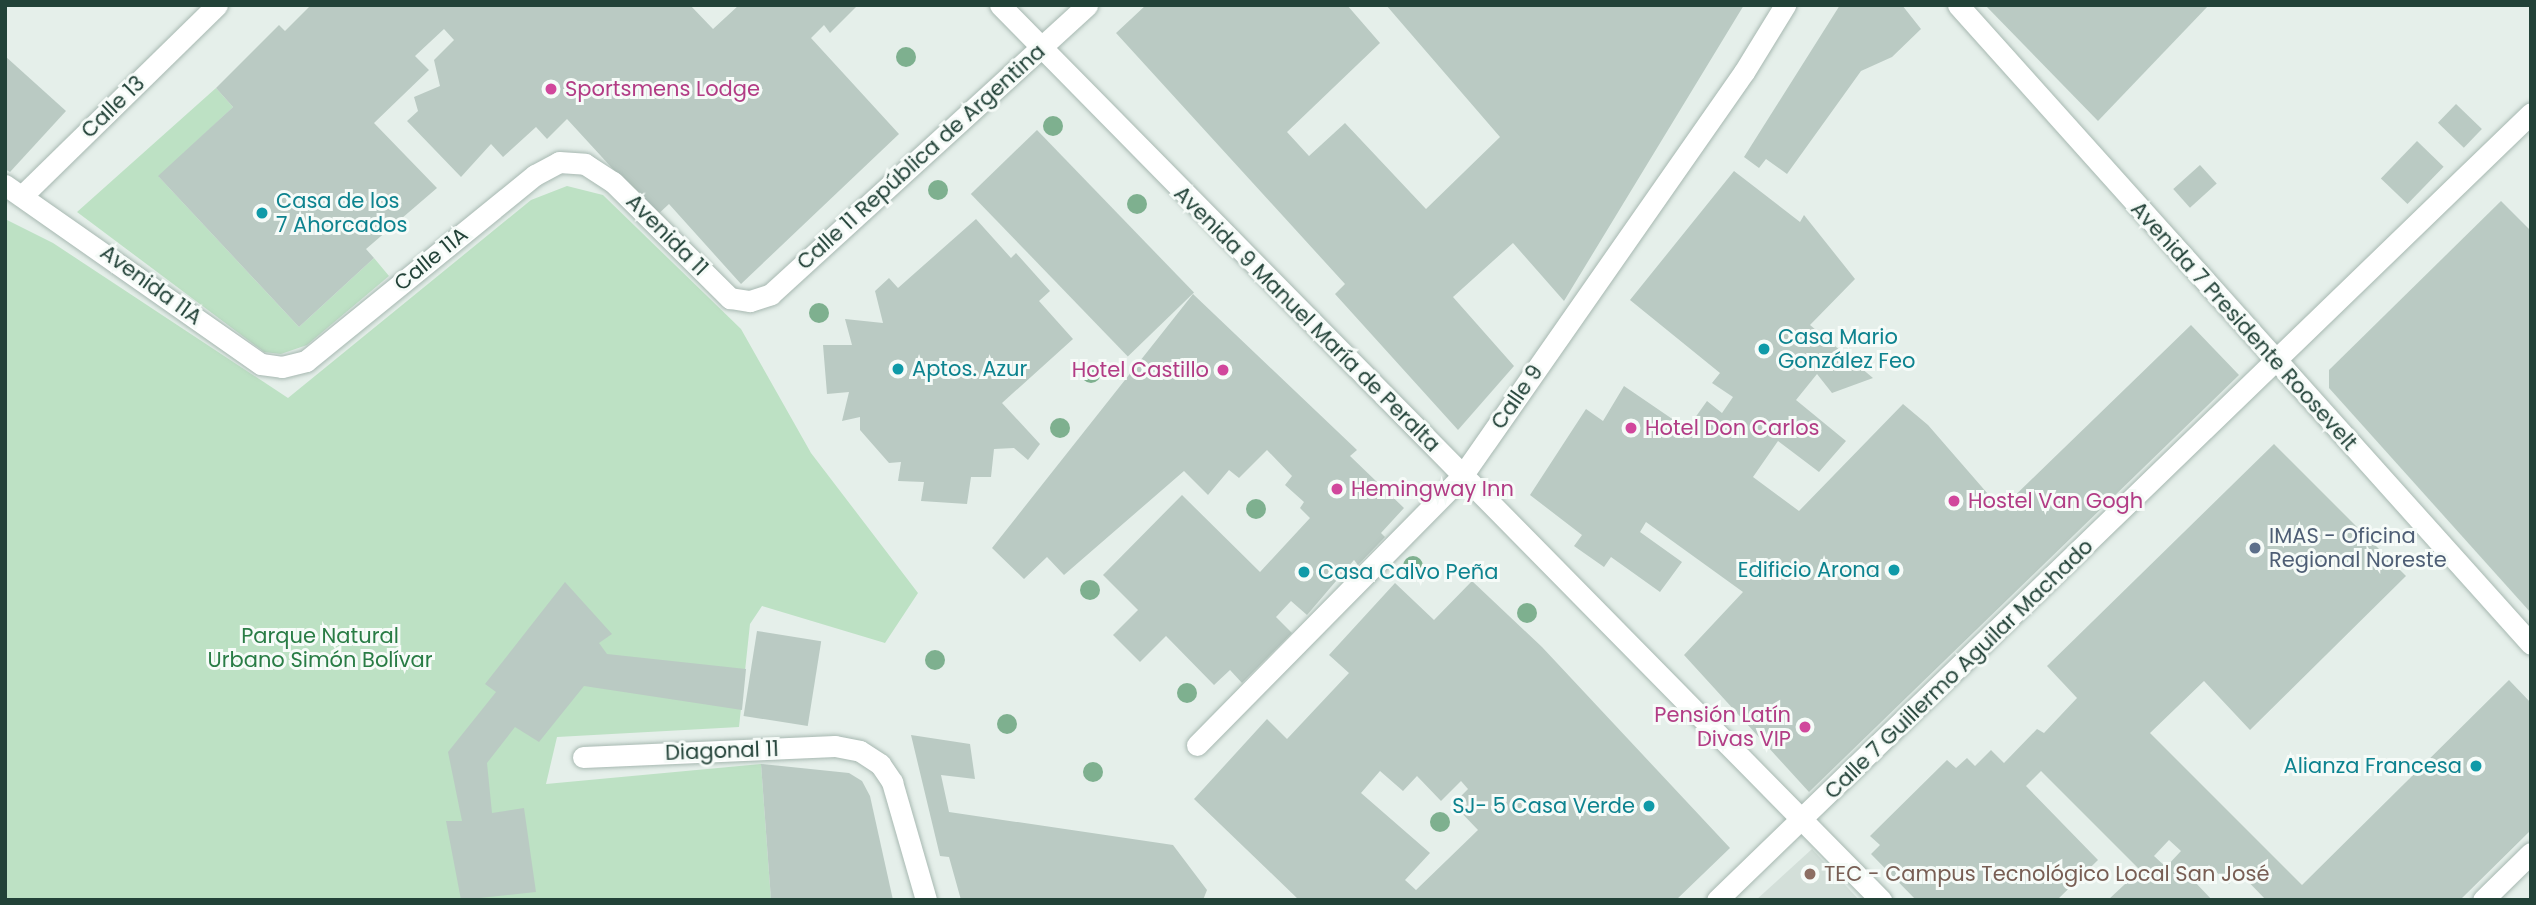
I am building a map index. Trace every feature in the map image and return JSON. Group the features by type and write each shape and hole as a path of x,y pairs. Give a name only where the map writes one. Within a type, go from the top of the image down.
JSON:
{"street":[{"name":"Calle 13","path":"15,190 217,5"},
{"name":"Avenida 9 Manuel María de Peralta","path":"1000,5 1881,900"},
{"name":"Calle 11 República de Argentina","path":"750,301 771,294 1087,5"},
{"name":"Calle 9","path":"1197,745 1462,476 1736,83 1785,5"},
{"name":"Avenida 7 Presidente Roosevelt","path":"1958,5 2531,645"},
{"name":"Calle 7 Guillermo Aguilar Machado","path":"1717,900 2276,363 2531,113"},
{"name":"Calle 11A","path":"282,367 306,361 535,175 559,162 585,164"},
{"name":"Avenida 11","path":"585,164 613,182 730,298 750,301"},
{"name":"Avenida 11A","path":"15,190 261,364 282,367"},
{"name":"Diagonal 11","path":"583,757 835,746 860,751 880,764 892,782 926,900"},
{"path":"2483,900 2531,853"}],"shaded area":[{"name":"TEC - Campus Tecnológico Local San José","path":"1812,849 1859,900 1756,900"}],"green space":[{"path":"216,88 233,107 159,177 299,327 374,258 389,276 307,345 281,354 264,352 77,212"},
{"name":"Parque Natural Urbano Simón Bolívar","path":"567,186 603,195 741,329 811,453 918,593 885,643 762,606 750,624 739,727 557,737 546,784 761,764 771,900 5,900 5,219 53,243 288,398 531,200"}],"building":[{"path":"311,5 690,5 713,29 739,5 858,5 830,33 824,25 811,38 899,134 741,284 669,204 656,216 567,119 547,139 536,127 503,157 491,144 461,177 407,121 418,111 414,97 440,86 434,60 454,40 444,29 415,56 429,70 374,123 437,188 366,249 374,258 299,327 158,176 233,107 216,88 279,25 285,31"},
{"path":"1146,5 1347,5 1380,43 1287,132 1309,156 1345,123 1426,209 1500,137 1386,5 1744,5 1564,301 1513,243 1453,297 1514,366 1458,430 1335,294 1345,284 1116,33"},
{"path":"1840,5 1902,5 1921,29 1892,57 1861,71 1787,174 1766,159 1759,168 1744,157"},
{"path":"1985,5 2209,5 2098,121"},
{"path":"5,56 66,111 10,172 5,169"},
{"path":"2456,104 2482,129 2464,148 2438,123"},
{"path":"1037,130 1194,293 1128,356 971,194"},
{"path":"2417,141 2444,167 2407,204 2381,178"},
{"path":"2200,165 2217,184 2190,208 2173,189"},
{"path":"1734,171 1800,222 1804,215 1855,279 1810,325 1873,378 1832,393 1817,374 1796,400 1846,441 1819,472 1778,441 1753,477 1799,511 1903,404 1928,425 2001,509 2191,325 2239,375 1809,792 1684,655 1743,592 1646,522 1640,532 1682,562 1660,592 1611,557 1604,567 1574,546 1582,535 1530,495 1586,409 1603,421 1624,386 1687,429 1707,401 1722,413 1733,397 1712,383 1720,373 1630,300"},
{"path":"2501,201 2531,231 2531,613 2329,388 2329,370"},
{"path":"976,219 1011,258 1016,253 1050,291 1039,301 1073,339 1002,403 1040,444 1028,460 1014,448 994,449 991,477 971,477 967,504 921,501 924,482 898,481 901,462 889,463 860,430 860,417 842,421 849,392 827,394 823,345 852,345 845,319 883,323 875,291 889,278 898,288"},
{"path":"1193,294 1357,450 1350,456 1404,508 1381,533 1385,537 1358,565 1354,560 1307,615 1291,601 1276,617 1292,633 1242,683 1230,670 1214,685 1166,636 1140,662 1113,635 1138,610 1103,575 1182,495 1260,572 1310,518 1300,508 1304,502 1285,485 1292,476 1267,450 1239,478 1229,470 1208,495 1184,471 1064,575 1047,557 1024,579 992,548"},
{"path":"2274,444 2406,576 2250,730 2204,681 2150,733 2302,885 2509,680 2531,703 2531,830 2460,900 2266,900 2239,872 2229,884 2209,865 2194,881 2212,900 2108,900 2140,870 2041,771 2026,786 2098,860 2057,900 1916,900 1871,854 1880,845 1870,836 1947,760 1956,768 1967,758 1975,766 1991,750 2004,763 2037,729 2044,733 2077,698 2047,666","holes":["2169,840 2181,851 2166,867 2154,856"]},
{"path":"1472,581 1542,647 1730,848 1676,900 1299,900 1194,799 1267,719 1287,739 1349,673 1329,655 1395,583 1434,620","holes":["1380,771 1403,791 1417,776 1441,801 1461,781 1468,789 1453,804 1478,830 1416,890 1405,880 1430,853 1361,793"]},
{"path":"565,582 612,634 599,643 607,654 746,669 742,710 584,686 539,742 515,727 487,763 492,813 524,808 536,892 461,900 446,821 462,821 448,752 496,692 485,684"},
{"path":"757,631 821,641 808,726 744,716"},
{"path":"911,735 970,744 975,779 941,775 949,812 1173,845 1207,890 1203,900 961,900 949,857 940,856"},
{"path":"761,764 849,773 862,781 870,796 893,900 771,900"}],"place":[{"name":"Sportsmens Lodge","path":"551,89"},
{"name":"Casa de los 7 Ahorcados","path":"262,213"},
{"name":"Casa Mario González Feo","path":"1764,349"},
{"name":"Aptos. Azur","path":"898,369"},
{"name":"Hotel Castillo","path":"1223,370"},
{"name":"Hotel Don Carlos","path":"1631,428"},
{"name":"Hemingway Inn","path":"1337,489"},
{"name":"Hostel Van Gogh","path":"1954,501"},
{"name":"IMAS - Oficina Regional Noreste","path":"2255,548"},
{"name":"Edificio Arona","path":"1894,570"},
{"name":"Casa Calvo Peña","path":"1304,572"},
{"name":"Pensión Latín Divas VIP","path":"1805,727"},
{"name":"Alianza Francesa","path":"2476,766"},
{"name":"SJ- 5 Casa Verde","path":"1649,806"},
{"name":"TEC - Campus Tecnológico Local San José","path":"1810,874"}]}
